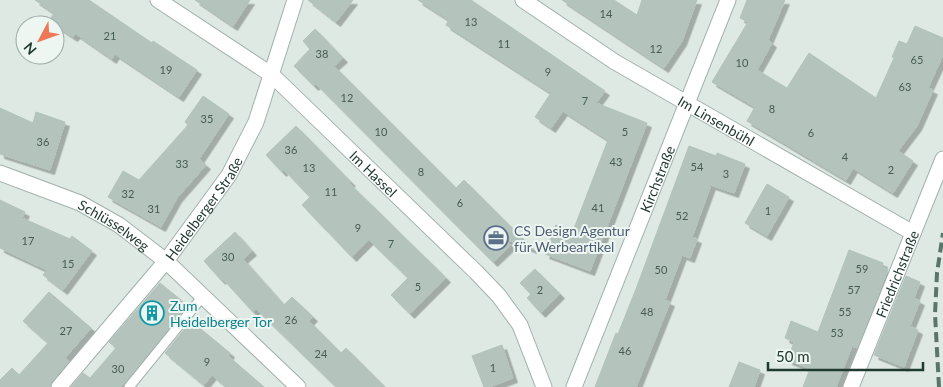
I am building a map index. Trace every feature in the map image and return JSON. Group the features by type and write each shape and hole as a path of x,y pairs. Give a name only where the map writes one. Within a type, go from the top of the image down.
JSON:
{"street":[{"name":"Im Hassel","path":"158,0 272,75 499,296 520,325 544,387"},
{"name":"Heidelberger Straße","path":"59,387 166,261 230,175 256,122 295,0"},
{"name":"Im Linsenbühl","path":"523,0 615,62 912,234"},
{"name":"Kirchstraße","path":"574,387 728,0"},
{"name":"Friedrichstraße","path":"851,387 943,159"},
{"name":"Schlüsselweg","path":"0,173 80,203 119,225 166,261 298,387"}],"lane":[{"path":"129,387 204,296"}],"building":[{"path":"35,0 89,0 152,43 153,41 197,70 179,97 115,54 112,59 76,34 73,37 65,32 65,15 53,15 54,13"},
{"path":"195,0 250,0 233,26"},
{"path":"308,0 353,0 336,22"},
{"path":"418,0 471,0 605,91 596,103 647,123 590,271 545,254 556,225 573,231 608,140 563,111 551,128 535,117 551,93 446,25 449,20"},
{"path":"562,0 614,0 637,15 642,0 697,0 682,41 664,68"},
{"path":"747,0 785,0 768,40 772,43 757,70 787,88 809,53 876,98 894,58 892,57 899,41 907,44 915,26 943,38 943,55 928,88 933,90 917,126 898,151 913,161 893,193 853,168 846,180 747,121 755,107 712,82 748,22 740,18"},
{"path":"315,29 343,58 334,66 456,188 464,180 533,249 505,239 511,245 493,262 316,84 314,86 294,66 310,49 303,41"},
{"path":"203,96 229,114 199,159 206,165 177,198 161,227 108,197 123,171 139,180 188,125 185,122"},
{"path":"0,108 33,123 36,112 65,122 50,170 0,154"},
{"path":"296,126 351,182 349,183 446,278 410,314 391,295 408,278 369,240 352,257 302,205 310,197 284,170 282,172 266,155"},
{"path":"689,146 716,156 717,153 745,164 734,193 711,185 692,237 697,239 690,258 682,255 665,300 670,302 636,387 595,387 636,289"},
{"path":"767,184 789,197 767,236 745,223"},
{"path":"0,200 25,212 22,218 70,239 72,236 92,251 63,290 43,275 47,270 0,248"},
{"path":"235,232 252,251 243,259 284,305 292,297 313,317 309,321 341,353 346,348 385,387 336,387 256,309 253,312 222,278 221,280 204,261"},
{"path":"849,250 883,263 882,267 888,269 857,348 852,346 836,387 803,387 810,369 788,360 794,342 785,338 791,321 818,332"},
{"path":"535,269 560,294 541,313 527,298 531,294 520,283"},
{"path":"906,276 920,282 914,298 920,301 910,326 918,330 904,367 874,355"},
{"path":"160,283 181,300 175,307 181,313 124,384 121,387 71,387 83,373 90,378 116,348 109,342"},
{"path":"49,292 91,328 65,358 69,361 52,381 50,387 0,387 0,380 12,368 19,375 48,343 23,321"},
{"path":"191,321 230,353 228,356 264,387 226,387 212,375 204,385 165,353"},
{"path":"502,345 513,378 484,387 472,356"},
{"path":"739,362 760,370 754,387 729,387"}],"railway":[{"path":"939,387 935,314 937,273 943,233"}],"place":[{"name":"CS Design Agentur für Werbeartikel","path":"496,238"},
{"name":"Zum Heidelberger Tor","path":"152,313"}]}
